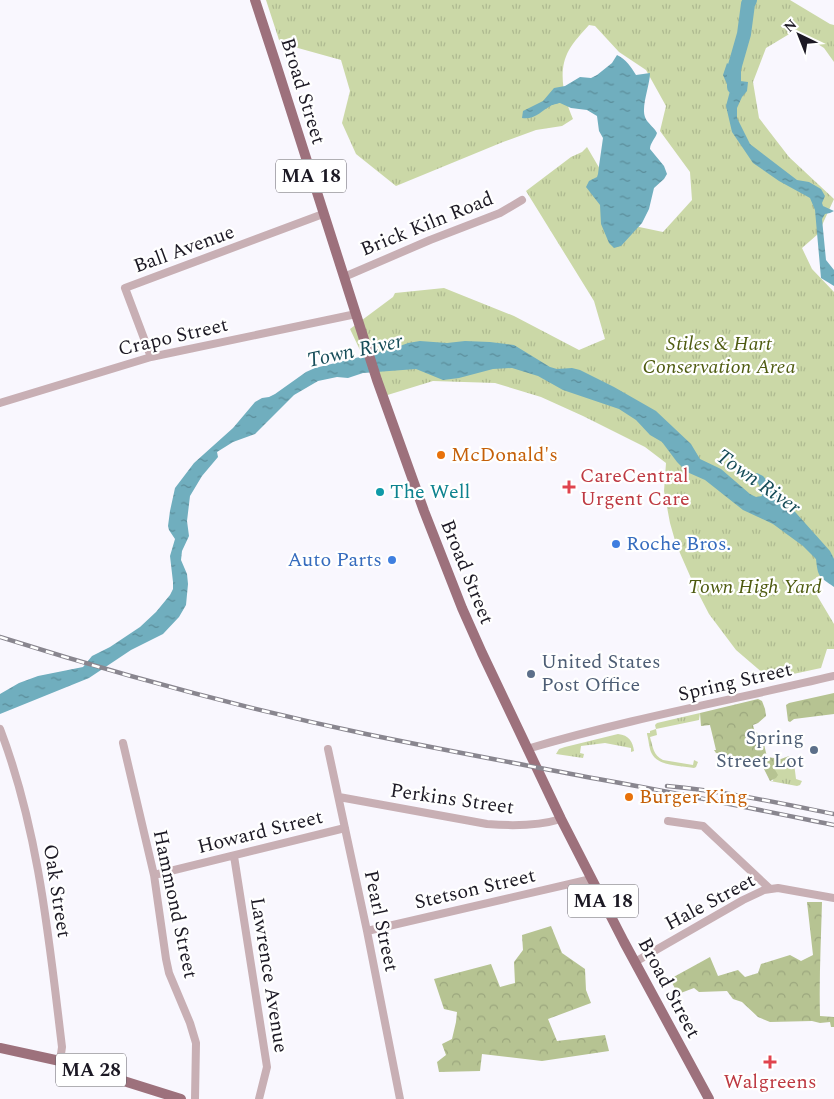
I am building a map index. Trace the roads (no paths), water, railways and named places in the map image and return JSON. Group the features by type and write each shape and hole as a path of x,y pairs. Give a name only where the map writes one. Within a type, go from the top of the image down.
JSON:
{"main road":[{"name":"Broad Street","path":"255,0 377,380 448,573 482,653 561,819 591,879 709,1099"},
{"name":"MA 28","path":"0,1048 60,1061 181,1099"}],"street":[{"name":"Brick Kiln Road","path":"344,277 410,248 500,213 522,200"},
{"name":"Ball Avenue","path":"151,357 125,288 323,214"},
{"name":"Crapo Street","path":"0,403 151,357 356,314"},
{"name":"Spring Street","path":"527,749 575,735 834,676"},
{"name":"Oak Street","path":"0,730 18,784 33,845 48,931 62,1047 60,1061"},
{"name":"Hammond Street","path":"123,743 154,875 169,973 190,1023 196,1043 195,1099"},
{"name":"Pearl Street","path":"328,749 367,931 400,1099"},
{"name":"Perkins Street","path":"338,797 436,816 501,826 550,822 561,819"},
{"path":"668,821 703,826 770,889"},
{"name":"Howard Street","path":"154,875 345,828"},
{"name":"Lawrence Avenue","path":"234,856 267,1067 259,1099"},
{"name":"Stetson Street","path":"367,931 591,879"},
{"name":"Hale Street","path":"635,962 750,896 770,889 778,888 834,898"}],"water":[{"path":"617,55 626,61 636,75 650,73 644,112 646,119 657,133 650,149 664,166 667,174 654,188 649,209 642,223 621,246 614,248 609,243 601,224 600,205 586,187 589,181 597,177 598,174 603,138 599,131 597,116 587,110 571,108 560,103 552,105 531,118 522,118 523,111 543,101 554,88 565,86 580,77 591,78 597,75 612,63"},
{"path":"727,63 734,69 740,81 748,82 747,91 737,108 737,118 750,144 797,180 809,182 821,189 825,196 822,203 823,206 834,211 825,214 822,219 826,260 834,270 834,286 821,278 815,210 810,198 779,181 753,163 732,132 726,106 730,91 723,75"},
{"path":"420,341 447,343 465,341 490,342 514,345 550,367 580,370 656,411 691,444 700,459 721,469 756,497 762,496 754,475 757,473 763,476 830,551 834,559 834,587 820,576 816,559 803,546 773,524 743,510 705,480 687,472 662,442 650,435 636,420 619,409 563,390 538,376 512,368 493,369 443,380 416,369 363,373 348,378 337,377 318,381 294,395 255,434 233,442 217,452 218,457 202,476 190,496 187,521 189,536 182,551 181,560 187,574 186,605 179,617 163,634 131,650 89,678 0,714 0,694 19,683 38,676 83,667 92,656 110,647 140,627 170,595 173,589 173,582 170,556 175,539 168,526 175,488 194,463 233,428 255,402 275,394 306,372 315,368"}],"waterway":[{"name":"Town River","path":"734,87 734,69 744,34 750,0"}],"railway":[{"path":"0,637 90,665 320,724 424,746 687,795 834,825"},
{"path":"667,786 730,794 834,814"}],"place":[{"name":"McDonald's","path":"441,455"},
{"name":"CareCentral Urgent Care","path":"569,487"},
{"name":"The Well","path":"380,492"},
{"name":"Roche Bros.","path":"616,544"},
{"name":"Auto Parts","path":"392,560"},
{"name":"United States Post Office","path":"531,674"},
{"name":"Spring Street Lot","path":"814,750"},
{"name":"Burger King","path":"629,797"},
{"name":"Walgreens","path":"770,1062"}],"park label":[{"name":"Stiles & Hart Conservation Area","path":"719,356"},
{"name":"Town High Yard","path":"755,587"}]}
